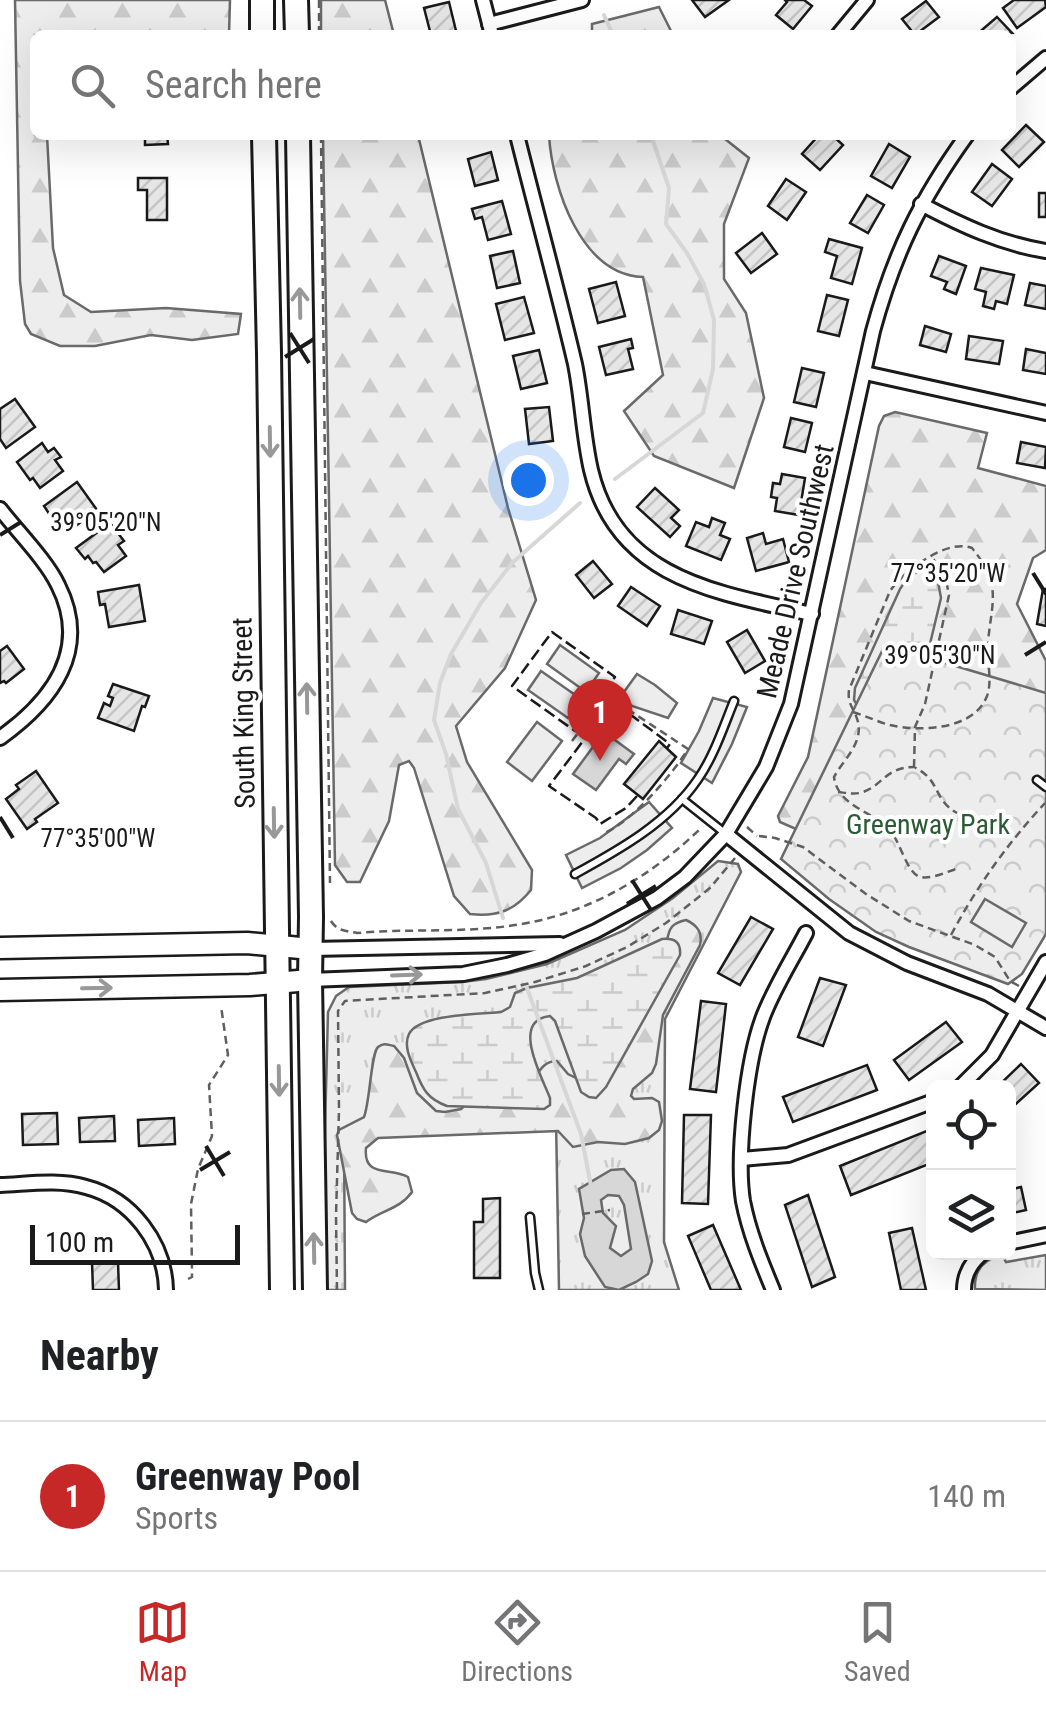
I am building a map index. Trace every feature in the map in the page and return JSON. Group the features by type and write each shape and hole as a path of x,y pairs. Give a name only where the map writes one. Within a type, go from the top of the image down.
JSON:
{"highway":[{"path":"262,0 262,30"},
{"path":"296,0 296,30"},
{"name":"South King Street","path":"264,140 282,1290"},
{"path":"298,140 315,1290"}],"main road":[{"path":"0,948 248,943 311,949"},
{"path":"0,990 310,980"}],"street":[{"path":"483,0 490,29 582,0"},
{"path":"842,30 867,0"},
{"path":"1016,84 1046,58"},
{"path":"518,140 575,365 592,474 612,519 644,555 687,582 710,591 812,614"},
{"name":"Meade Drive Southwest","path":"310,980 474,972 526,960 568,944 656,898 685,877 726,834 766,768 791,704 884,290 921,204 964,140"},
{"path":"921,204 998,240 1046,251"},
{"path":"866,373 1046,413"},
{"path":"0,509 56,580 67,605 70,630 65,666 50,692 27,718 0,738"},
{"path":"726,834 822,914 875,948 988,994 1046,1028"},
{"path":"773,1290 748,1223 741,1185 748,1082 764,1014 806,933"},
{"name":"Meade Drive Southwest","path":"311,949 568,944"},
{"path":"966,1080 992,1055 1046,962"},
{"path":"742,1158 788,1156 926,1104"},
{"path":"0,1185 66,1183 87,1187 122,1204 139,1221 160,1254 166,1290"},
{"path":"1016,1241 1046,1235"},
{"path":"964,1290 970,1266 976,1260"}],"lane":[{"path":"575,874 624,846 682,799 713,752 734,701"},
{"path":"1037,780 1046,787"},
{"path":"682,799 726,834"},
{"path":"530,1217 539,1290"}],"path":[{"path":"319,0 319,30"},
{"path":"320,140 330,884"},
{"path":"854,712 890,725 915,727 964,721 981,706 989,688 987,651 994,596 989,574 976,552 958,545 907,571 890,591 849,690 848,704 859,725 858,736 834,777 844,800 894,834 917,876 923,878 956,869"},
{"path":"914,768 915,727 926,704 949,596 948,585 932,557"},
{"path":"572,741 600,704 612,700 688,749 658,790 612,831 602,834"},
{"path":"838,792 866,791 893,770 914,768 930,778 944,804 957,813"},
{"path":"950,936 990,869 1045,803"},
{"path":"736,818 757,836 803,847 910,921 975,945 995,957 1010,981 1029,992"},
{"path":"328,916 335,927 357,933 528,923 580,907 635,881 708,820"},
{"path":"337,1290 338,1010 345,1001 485,992 586,966 627,947 666,922 710,888 744,848"},
{"path":"188,1280 192,1277 190,1204 198,1169 212,1136 209,1085 228,1054 220,1006"},
{"path":"582,1214 610,1210"}],"green space":[{"path":"15,0 230,0 229,30 30,30 30,140 47,140 53,248 64,295 91,312 166,308 241,314 238,334 192,340 151,335 95,346 60,346 31,334 25,324 20,281"},
{"path":"321,0 385,0 393,30 321,30"},
{"path":"659,7 670,30 592,30 592,24"},
{"path":"323,140 419,140 508,508 536,600 505,668 456,726 467,762 532,870 531,890 511,908 470,914 454,896 409,761 399,765 389,821 360,882 347,882 335,865"},
{"path":"549,140 726,140 749,158 724,224 724,279 746,313 764,398 734,488 654,456 624,411 663,375 643,277 621,272 587,245 564,202"},
{"path":"895,412 987,433 978,468 1046,486 1046,550 1033,558 1017,604 1046,661 1046,763 807,834 780,822 778,816 808,757 879,426 884,416"},
{"path":"926,567 937,576 941,598 916,702 859,708 854,700 855,688 900,589 908,577"},
{"name":"Greenway Park","path":"885,645 1046,693 1046,934 1022,974 1008,984 876,932 781,859"},
{"path":"718,861 738,864 741,872 665,1019 664,1242 679,1290 559,1290 556,1120 344,1132 345,1290 324,1290 328,1012 336,996 349,987 462,982 547,964 625,930"},
{"path":"686,920 698,930 700,945 663,1015 652,1073 633,1089 631,1096 659,1102 659,1130 649,1138 625,1144 598,1142 573,1147 558,1131 378,1138 366,1148 369,1164 408,1177 412,1192 366,1222 357,1219 352,1213 337,1135 339,1130 364,1117 378,1047 394,1046 404,1058 417,1093 436,1111 461,1109 472,1099 536,1076 553,1061 578,1079 667,941 672,927"},
{"path":"662,939 676,942 680,955 606,1087 596,1098 581,1092 550,1016 538,1020 530,1038 550,1098 550,1105 544,1109 447,1106 424,1089 407,1048 407,1039 415,1027 451,1016 501,1012 510,1007 515,993 577,978"},
{"path":"1046,1255 1046,1290 975,1289 981,1266 989,1260 1006,1262"}],"shaded area":[{"path":"560,645 599,673 586,692 547,664"},
{"path":"541,671 581,699 568,718 528,690"},
{"path":"637,674 677,703 668,718 632,706 621,696"},
{"path":"713,698 747,707 712,783 681,763"},
{"path":"537,722 562,741 532,781 507,762"},
{"path":"604,732 634,754 626,764 619,759 596,790 573,774"},
{"path":"649,802 672,828 621,868 582,888 566,855 600,838"},
{"path":"985,899 1026,923 1012,947 971,922"},
{"path":"624,1169 635,1182 652,1261 648,1274 619,1290 605,1287 585,1256 580,1234 584,1218 579,1189 611,1170","holes":["608,1195 619,1196 631,1249 621,1256 610,1248 616,1226 603,1213 601,1200"]}],"building":[{"path":"692,0 729,0 705,17"},
{"path":"785,0 804,0 812,6 793,29 776,15"},
{"path":"1014,0 1045,0 1046,7 1017,28 1003,8"},
{"path":"926,1 939,17 922,30 911,30 902,19"},
{"path":"449,2 456,30 430,30 424,8"},
{"path":"997,17 1009,30 982,30"},
{"path":"1026,125 1044,142 1019,167 1002,150 1016,140"},
{"path":"145,140 168,140 168,144 145,145"},
{"path":"815,140 838,140 843,145 820,170 802,154"},
{"path":"889,144 910,157 892,188 871,176"},
{"path":"491,152 498,180 475,186 468,159"},
{"path":"992,164 1012,179 992,206 972,192"},
{"path":"138,178 167,178 167,220 147,220 147,190 138,190"},
{"path":"786,179 806,192 787,220 768,206"},
{"path":"1039,193 1046,193 1046,217 1039,217"},
{"path":"867,195 884,205 868,233 850,223"},
{"path":"502,201 511,234 488,240 482,217 475,219 472,209"},
{"path":"762,233 777,254 751,273 736,253"},
{"path":"829,239 862,248 852,284 831,278 837,256 825,252"},
{"path":"513,251 520,283 497,288 490,256"},
{"path":"939,256 966,266 956,294 944,289 947,282 931,276"},
{"path":"981,268 1014,275 1007,304 996,301 994,309 983,306 986,292 975,289"},
{"path":"616,282 625,316 598,323 589,289"},
{"path":"1030,283 1046,286 1046,309 1025,305"},
{"path":"827,295 848,300 839,336 818,331"},
{"path":"524,297 534,333 505,340 496,304"},
{"path":"925,326 951,334 946,352 920,345"},
{"path":"969,336 1003,341 999,364 966,359"},
{"path":"631,339 633,348 628,349 633,369 606,375 599,347"},
{"path":"1026,349 1046,353 1046,374 1023,370"},
{"path":"539,350 547,383 521,389 513,356"},
{"path":"802,368 824,373 816,407 794,402"},
{"path":"15,399 35,427 6,448 0,439 0,409"},
{"path":"549,407 553,441 529,444 525,409"},
{"path":"791,418 812,423 805,452 784,447"},
{"path":"1021,442 1046,447 1045,468 1017,463"},
{"path":"42,443 48,452 54,448 61,457 55,460 63,471 40,488 17,462"},
{"path":"782,474 805,478 799,515 775,511 773,483 780,484"},
{"path":"77,482 97,510 69,531 55,512 50,515 44,506"},
{"path":"655,488 679,510 671,518 680,526 670,537 637,507"},
{"path":"712,518 725,523 720,535 730,539 721,560 686,546 696,522 709,527"},
{"path":"110,523 124,541 118,545 126,556 104,572 76,548"},
{"path":"763,533 766,544 783,539 789,562 756,571 747,538"},
{"path":"593,561 612,584 594,598 576,575"},
{"path":"139,585 145,621 109,627 105,604 100,605 98,592"},
{"path":"631,587 660,606 647,626 618,606"},
{"path":"1046,589 1046,626 1037,624"},
{"path":"678,610 712,621 704,644 671,634"},
{"path":"747,630 765,661 745,673 727,642"},
{"path":"7,646 24,669 6,683 0,683 0,651"},
{"path":"113,684 149,696 134,731 98,718 104,703 110,706 113,698 108,696"},
{"path":"659,741 676,757 643,799 624,784"},
{"path":"36,771 58,803 27,829 6,799 19,789 16,785"},
{"path":"751,917 773,929 740,985 718,973"},
{"path":"820,978 846,985 823,1046 798,1037"},
{"path":"701,1001 726,1004 716,1092 690,1089"},
{"path":"946,1022 962,1042 909,1080 894,1060"},
{"path":"1021,1064 1039,1083 1016,1104 1016,1080 1004,1080"},
{"path":"867,1065 877,1090 793,1122 783,1097"},
{"path":"57,1113 58,1144 23,1145 22,1114"},
{"path":"684,1115 711,1115 708,1204 682,1203"},
{"path":"114,1116 115,1141 80,1142 79,1118"},
{"path":"174,1118 175,1144 139,1146 138,1120"},
{"path":"926,1131 926,1165 851,1195 840,1166"},
{"path":"1021,1187 1026,1210 1016,1212 1016,1188"},
{"path":"808,1195 835,1277 812,1287 785,1205"},
{"path":"500,1198 500,1278 474,1278 474,1222 483,1222 483,1199"},
{"path":"713,1225 741,1290 711,1290 688,1236"},
{"path":"912,1228 926,1290 901,1290 889,1233"},
{"path":"92,1262 118,1262 119,1290 93,1290"}],"waterway":[{"path":"604,15 611,30"},
{"path":"615,479 703,413 713,369 714,320 704,284 666,224 669,188 653,140"},
{"path":"503,918 486,863 458,809 434,720 440,683 451,654 481,603 512,563 580,503"},
{"path":"527,988 581,1134 591,1186"}],"fence":[{"path":"552,632 615,677 575,731 512,686 552,632"},
{"path":"637,796 600,824 549,786 605,712 615,720 623,709 670,744 667,748"}],"place":[{"name":"Greenway Pool","path":"600,761"}]}
